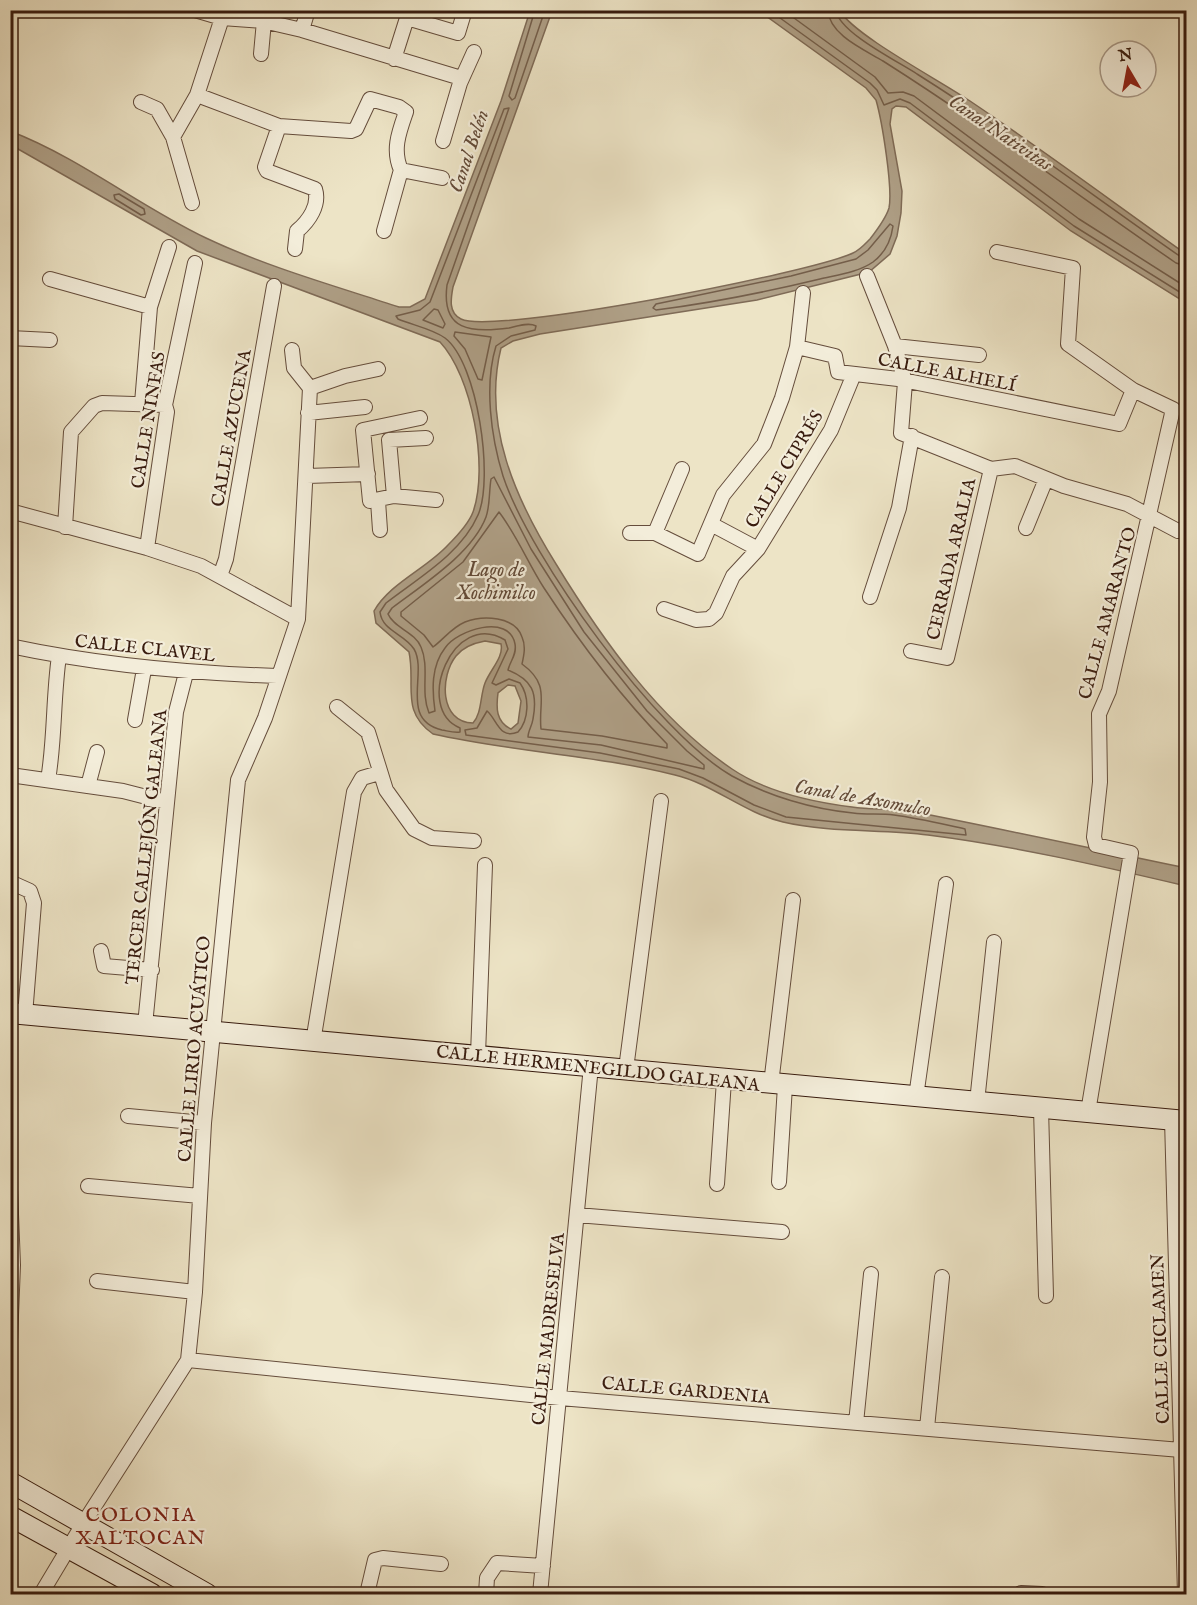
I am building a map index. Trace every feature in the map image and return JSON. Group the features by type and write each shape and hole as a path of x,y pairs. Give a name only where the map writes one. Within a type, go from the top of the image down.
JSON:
{"street":[{"path":"195,10 222,18 264,16 302,30 461,78"},
{"path":"302,30 308,10"},
{"path":"394,58 407,18 458,33 465,10"},
{"path":"261,54 264,16"},
{"path":"173,137 197,95 222,18"},
{"path":"444,141 461,78 474,52"},
{"path":"197,95 279,126 351,131 356,129 370,99 399,107 406,112 396,148 401,170 384,231"},
{"path":"141,102 157,109 173,137 192,202"},
{"path":"279,126 265,167 267,171 315,189 316,194 311,219 297,231 295,249"},
{"path":"401,170 442,178"},
{"path":"142,403 150,307 169,247"},
{"name":"CALLE AMARANTO","path":"998,252 1073,268 1068,344 1133,390 1173,409 1109,690 1099,714 1100,782 1094,837 1096,845 1130,851 1130,855 1088,1112"},
{"name":"CALLE NINFAS","path":"147,548 167,412 165,405 195,263"},
{"path":"867,276 895,346 905,382 901,433 991,469 1015,466 1046,479 1127,504 1178,531"},
{"path":"50,279 150,307"},
{"name":"CALLE AZUCENA","path":"220,576 226,559 274,286"},
{"path":"630,533 655,533 698,554 723,495 764,444 782,398 797,347 803,293"},
{"path":"10,338 50,340"},
{"path":"895,346 979,355"},
{"name":"CALLE ALHELÍ","path":"797,347 835,356 838,372 905,382 1119,424 1133,390"},
{"path":"292,350 294,369 310,388 345,375 378,369"},
{"name":"CALLE CIPRÉS","path":"664,609 696,620 709,619 723,602 733,576 758,549 831,430 854,374"},
{"name":"CALLE LIRIO ACUÁTICO","path":"41,1594 188,1360 195,1292 204,1123 238,780 265,718 277,676 298,620 310,388"},
{"path":"65,527 71,432 94,406 102,403 165,405"},
{"path":"308,413 365,407"},
{"path":"420,418 363,430 370,501 394,496 436,500"},
{"path":"870,597 899,508 912,436"},
{"path":"394,496 388,440 426,438"},
{"path":"655,533 682,469"},
{"name":"CERRADA ARALIA","path":"911,651 947,658 991,469"},
{"path":"307,476 368,474"},
{"path":"1026,528 1046,479"},
{"path":"378,501 380,530"},
{"path":"10,511 147,548 201,566 298,620"},
{"path":"711,524 758,549"},
{"name":"CALLE CLAVEL","path":"10,646 59,656 186,674 277,676"},
{"path":"48,780 53,752 53,696 59,656"},
{"path":"135,720 144,669"},
{"name":"TERCER CALLEJÓN GALEANA","path":"144,1026 152,970 176,711 186,674"},
{"path":"337,707 368,732 378,773 386,790 414,829 432,838 474,841"},
{"path":"88,786 96,752"},
{"path":"313,1041 354,792 363,778 378,773"},
{"path":"10,774 88,786 166,802"},
{"path":"626,1069 661,801"},
{"path":"478,1055 485,865"},
{"path":"10,882 30,891 34,903 18,1014"},
{"path":"916,1097 946,884"},
{"path":"779,1182 778,1085 792,900"},
{"path":"977,1102 994,942"},
{"path":"101,951 104,966 152,970"},
{"name":"CALLE HERMENEGILDO GALEANA","path":"18,1014 1179,1120"},
{"name":"CALLE MADRESELVA","path":"540,1594 591,1066"},
{"path":"717,1184 724,1080"},
{"path":"1041,1108 1046,1296"},
{"path":"128,1116 204,1123"},
{"name":"CALLE CICLAMEN","path":"1179,1120 1181,1450 1185,1594"},
{"path":"88,1186 200,1196"},
{"path":"10,1189 13,1265 10,1340"},
{"path":"577,1215 782,1232"},
{"path":"856,1423 871,1274"},
{"path":"927,1428 942,1277"},
{"path":"97,1281 195,1292"},
{"name":"CALLE GARDENIA","path":"188,1360 560,1398 1181,1450"},
{"path":"10,1482 207,1594"},
{"path":"10,1516 152,1594"},
{"path":"367,1594 375,1560 383,1558 441,1564"},
{"path":"486,1594 487,1578 497,1563 543,1566"},
{"path":"1021,1593 1042,1594"}],"water":[{"name":"Lago de Xochimilco","path":"530,11 552,11 453,287 452,309 461,319 486,322 530,318 654,300 825,262 856,252 870,239 886,216 890,198 886,154 876,100 866,88 759,11 840,11 863,33 880,45 957,92 1186,254 1186,303 1071,231 906,107 896,106 892,109 890,124 902,191 901,213 897,236 890,254 869,272 757,300 540,334 513,341 501,348 496,377 496,405 506,461 516,488 541,540 592,621 656,702 705,749 732,769 759,784 805,799 859,808 910,811 1186,868 1186,886 993,845 910,833 819,828 783,822 755,812 702,785 675,775 645,768 433,734 416,716 413,707 409,652 376,623 374,611 389,592 439,554 459,534 473,512 479,471 478,447 469,399 451,357 440,342 197,251 11,145 10,131 85,168 157,212 206,238 326,284 399,307 410,307 425,299 501,101","holes":["485,641 501,644 500,654 485,683 476,719 473,723 462,721 448,707 445,686 447,675 456,656 462,650","508,685 515,686 521,701 518,723 511,729 502,723 497,709 498,693"]}],"district":[{"name":"COLONIA XALTOCAN","path":"141,1526"}],"water label":[{"name":"Canal Nativitas","path":"1001,132"},
{"name":"Canal Belén","path":"468,151"},
{"name":"Canal de Axomulco","path":"863,797"}]}
